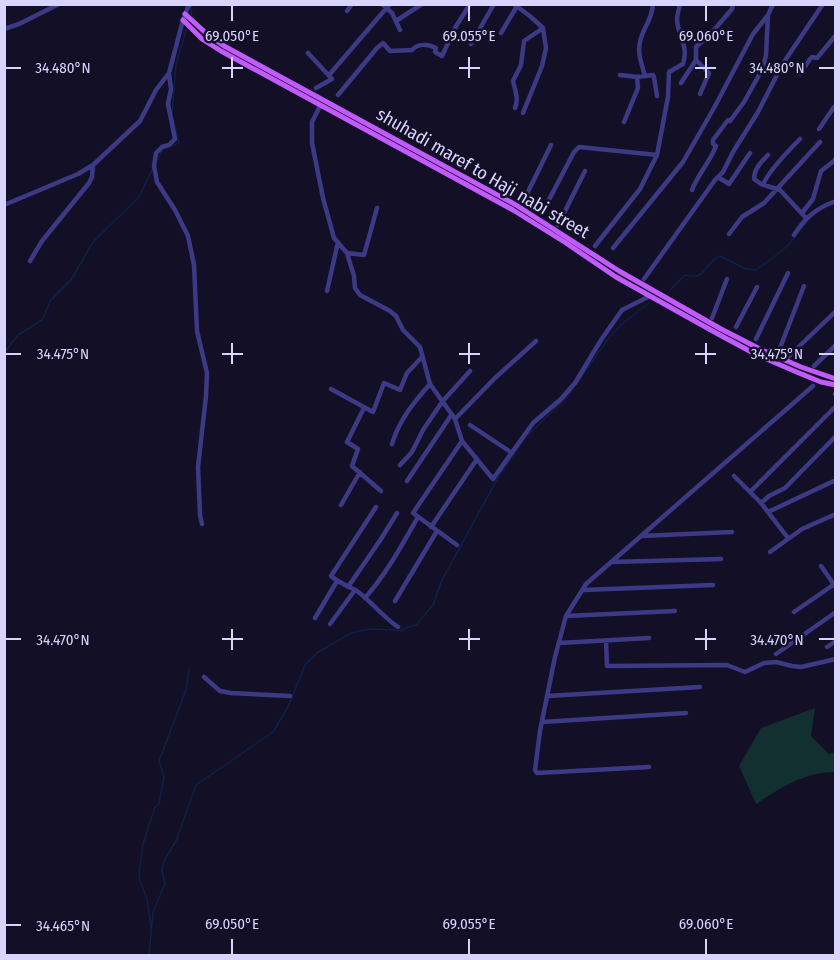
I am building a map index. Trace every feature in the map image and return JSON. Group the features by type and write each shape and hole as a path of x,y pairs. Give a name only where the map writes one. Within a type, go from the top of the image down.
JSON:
{"main road":[{"path":"187,11 202,39 221,51 513,210 616,277 708,329 757,355 810,378 836,386"},
{"name":"shuhadi maref to Haji nabi street","path":"187,11 207,34 224,46 516,205 619,271 760,349 836,379"}],"street":[{"path":"4,29 59,4"},
{"path":"347,11 352,4"},
{"path":"382,4 388,7 400,30"},
{"path":"396,21 422,4"},
{"path":"338,95 383,43 390,51 412,50 414,47 425,44 431,45 436,48 435,52 442,56 455,28 470,4"},
{"path":"471,44 494,4"},
{"path":"645,76 639,50 644,30 650,21 653,4"},
{"path":"595,246 640,189 657,155 668,97 669,72 683,64 684,60 684,42 677,21 680,4"},
{"path":"681,83 696,60 696,47 720,23 732,9 733,4"},
{"path":"613,248 683,162 753,34 768,15 773,4"},
{"path":"644,279 723,172 782,65 823,4"},
{"path":"501,33 516,5 543,28 546,48 543,66 523,113"},
{"path":"329,75 388,7"},
{"path":"4,205 78,174 93,165 140,121 156,90 169,73 187,11"},
{"path":"692,190 714,152 716,146 713,140 728,120 733,118 763,68 768,15"},
{"path":"515,108 517,103 513,81 521,64 524,41 543,28"},
{"path":"800,74 810,59 817,58 836,35"},
{"path":"308,53 332,79 316,88"},
{"path":"696,60 709,72 700,94"},
{"path":"169,73 171,89 168,104 175,139 170,145 162,147 156,153 154,166 157,182 188,236 194,265 197,331 207,373 198,467 202,524"},
{"path":"620,75 654,76 657,96"},
{"path":"624,122 638,88 637,77"},
{"path":"819,129 834,107 836,108"},
{"path":"319,108 312,122 312,143 323,198 334,238 347,253 355,288 360,295 396,316 403,330 420,348 430,384 454,416 462,441 493,479 533,423 561,399 575,383 622,310 650,296"},
{"path":"763,185 765,179 800,139"},
{"path":"729,234 742,217 764,203 820,142"},
{"path":"524,200 551,145"},
{"path":"542,213 574,152 579,147 657,155"},
{"path":"718,177 729,184 750,153"},
{"path":"768,155 761,162 753,176 754,179 763,185 778,188 806,218"},
{"path":"802,213 813,199 821,171 836,158"},
{"path":"30,261 42,241 89,183 93,165"},
{"path":"558,225 585,171"},
{"path":"794,235 806,218 825,205 836,201"},
{"path":"347,253 364,255 376,208"},
{"path":"327,291 338,242"},
{"path":"756,339 788,273"},
{"path":"712,318 727,279"},
{"path":"778,353 804,286"},
{"path":"736,327 757,287"},
{"path":"786,359 836,310"},
{"path":"407,481 454,416 536,341"},
{"path":"814,366 836,345"},
{"path":"331,389 373,412 384,382 400,390 407,373 422,357"},
{"path":"400,465 412,452 423,430 442,402 470,372"},
{"path":"392,444 399,426 412,405 430,384"},
{"path":"649,767 537,772 535,770 547,696 566,616 586,584 813,386"},
{"path":"751,491 836,406"},
{"path":"364,408 347,442 358,449 352,466 381,491"},
{"path":"470,425 512,453"},
{"path":"761,502 785,488 836,436"},
{"path":"457,545 413,513 462,441"},
{"path":"431,527 477,459"},
{"path":"341,505 360,472"},
{"path":"734,476 761,502 788,538"},
{"path":"768,512 836,480"},
{"path":"376,507 331,576 355,590 398,627"},
{"path":"348,587 397,513"},
{"path":"770,552 802,529 836,514"},
{"path":"365,598 377,585 418,517"},
{"path":"395,601 437,531"},
{"path":"640,536 732,532"},
{"path":"611,562 722,559"},
{"path":"794,612 835,584 821,566"},
{"path":"315,618 337,581"},
{"path":"583,590 713,585"},
{"path":"330,624 355,590"},
{"path":"566,616 675,611"},
{"path":"776,654 836,612"},
{"path":"559,643 649,638"},
{"path":"606,641 607,666 727,665 745,672 764,663 776,662 801,667 836,659"},
{"path":"827,647 836,641"},
{"path":"204,677 220,691 290,696"},
{"path":"547,696 700,687"},
{"path":"542,722 686,713"}],"green space":[{"path":"815,708 811,736 829,754 835,752 835,772 803,778 756,804 739,766 761,728"}],"waterway":[{"path":"190,6 192,14"},
{"path":"172,114 176,65 187,27"},
{"path":"170,146 179,143 173,118"},
{"path":"157,160 163,149"},
{"path":"4,353 18,335 42,320 51,300 71,280 93,242 139,197 152,170"},
{"path":"798,233 806,223"},
{"path":"671,289 685,275 701,274 720,256 746,269 756,270 782,251 795,237"},
{"path":"579,380 611,335 649,303"},
{"path":"149,956 153,912 165,884 162,871 164,861 176,841 196,785 273,732 288,707 305,665 317,653 351,633 369,629 401,631 416,625 433,605 442,580 499,476 525,438 573,389"},
{"path":"151,928 147,899 139,874 143,844 155,807 159,804 164,777 159,761 186,690 189,668"}]}
